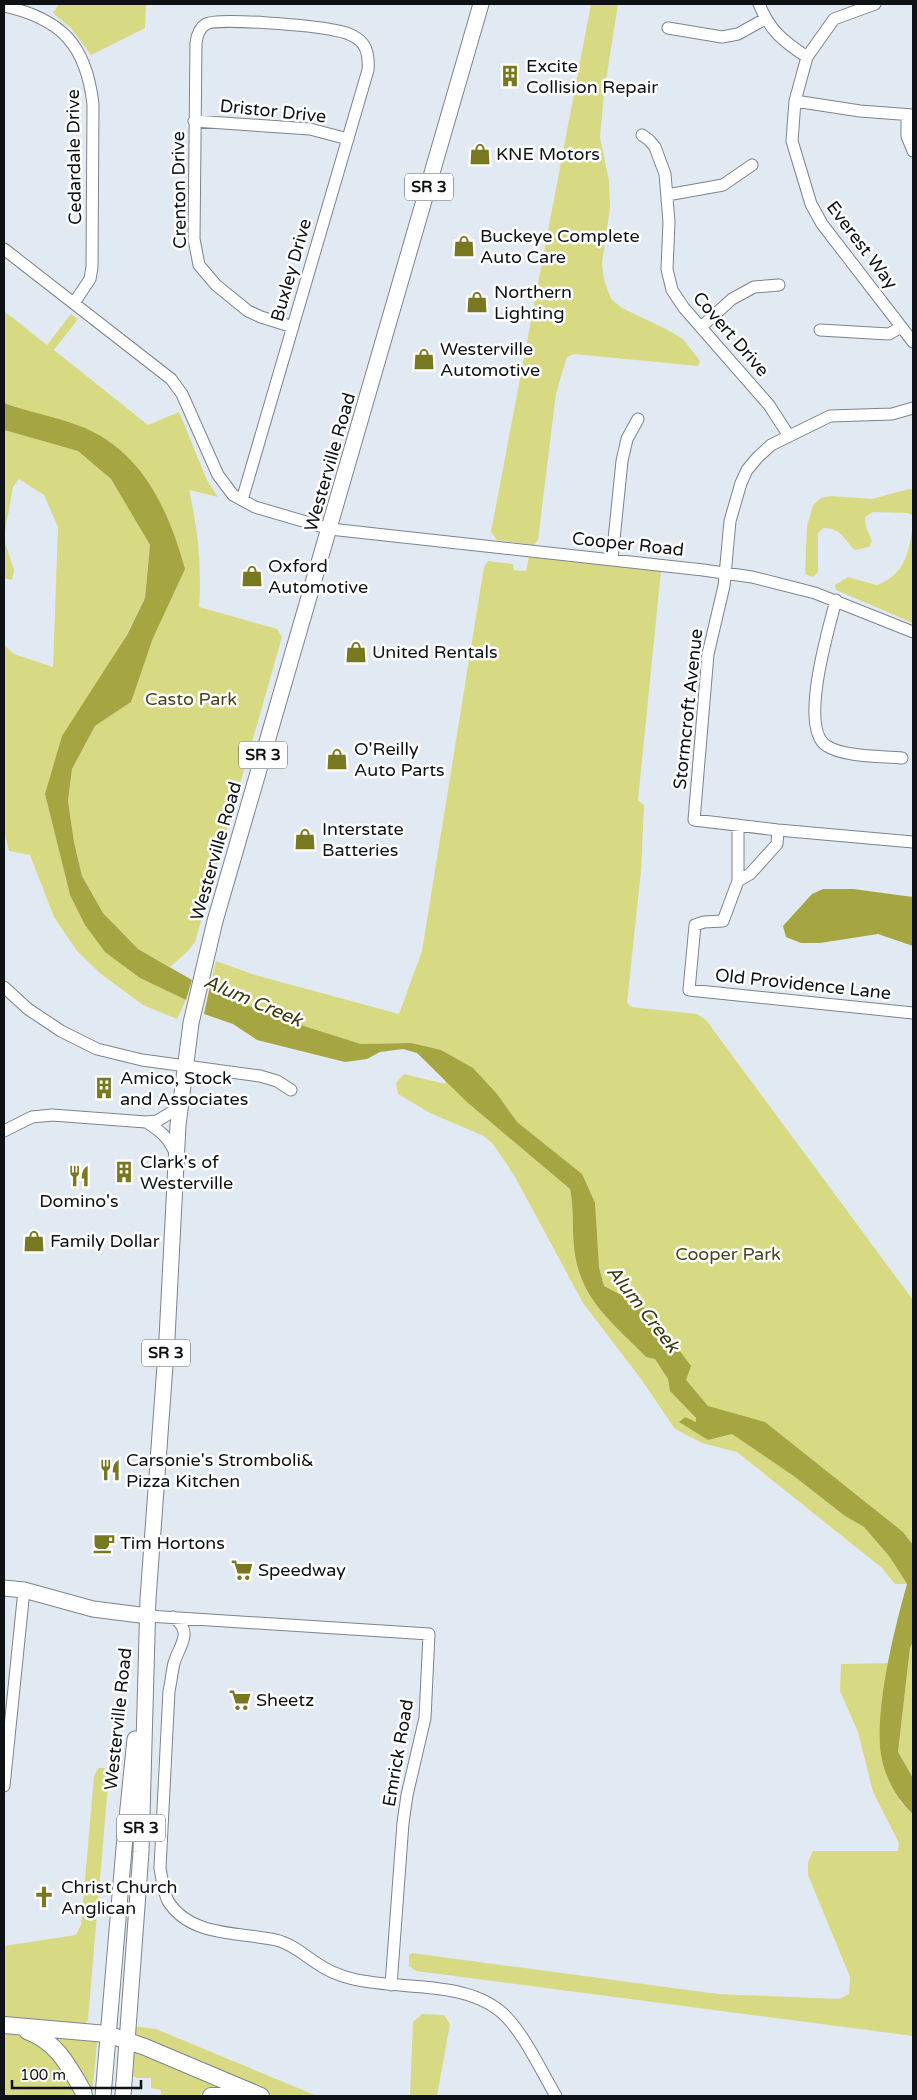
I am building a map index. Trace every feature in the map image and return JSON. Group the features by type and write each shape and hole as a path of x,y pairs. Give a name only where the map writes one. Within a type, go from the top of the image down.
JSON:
{"highway":[{"path":"7,2025 107,2034 128,2040 261,2096"},
{"path":"7,2025 39,2035 62,2054 84,2096"},
{"path":"211,2096 231,2096"}],"main road":[{"name":"Westerville Road","path":"124,2096 141,1852 148,1616 180,1108 191,1023 215,921 481,4"},
{"path":"4,1588 24,1590 93,1609 148,1616"},
{"name":"Westerville Road","path":"103,2096 124,1848 148,1616"}],"street":[{"path":"758,4 765,19 783,41 807,57 834,19 875,4"},
{"name":"Cedardale Drive","path":"4,6 27,11 49,21 61,31 82,57 90,80 94,104 92,267 90,279 74,303"},
{"path":"668,28 722,37 738,34 765,19"},
{"name":"Buxley Drive","path":"200,29 208,23 218,21 328,29 359,39 366,49 369,59 368,70 242,500"},
{"name":"Crenton Drive","path":"200,29 196,43 194,121 194,239 199,265 216,286 248,311 293,327"},
{"name":"Everest Way","path":"807,57 795,101 792,141 811,204 822,224 913,342"},
{"path":"795,101 860,111 910,115 907,136 913,151"},
{"name":"Dristor Drive","path":"194,121 310,129 348,139"},
{"name":"Covert Drive","path":"642,135 655,147 665,174 667,195 667,269 672,290 684,308 769,405 789,436"},
{"path":"667,195 723,185 752,165"},
{"path":"4,249 171,379 182,394 218,474 233,495 242,500"},
{"path":"701,327 732,299 754,287 779,285"},
{"path":"820,330 889,334 901,327"},
{"name":"Stormcroft Avenue","path":"738,825 694,820 708,654 725,573 730,521 741,483 757,458 771,445 830,416 892,414 913,408"},
{"path":"612,559 624,454 627,439 638,419"},
{"name":"Cooper Road","path":"242,500 255,507 330,529 725,573 797,588 836,600 913,632"},
{"path":"836,600 819,668 814,718 816,733 825,746 839,752 902,758"},
{"path":"738,881 738,825 913,842"},
{"path":"738,881 750,874 777,844 778,830"},
{"name":"Old Providence Lane","path":"738,881 722,921 704,922 695,925 690,990 913,1013"},
{"path":"4,988 28,1009 60,1031 97,1049 142,1060 260,1076 276,1081 291,1090"},
{"path":"4,1131 32,1117 52,1115 146,1122 157,1121 180,1108"},
{"path":"146,1122 159,1129 167,1137 177,1158"},
{"path":"4,1786 8,1705 24,1590"},
{"name":"Emrick Road","path":"148,1616 429,1634 425,1718 407,1795 403,1823 392,1985"},
{"path":"173,1618 180,1623 184,1630 184,1639 174,1664 169,1691 160,1868 164,1890 175,1910 192,1924 214,1930 277,1940 292,1947 330,1972 352,1979 457,1992 477,1998 500,2011 516,2030 556,2096"}],"green space":[{"path":"59,4 146,4 145,28 91,55 71,28 53,13"},
{"path":"591,4 618,4 604,93 600,137 609,181 610,208 602,263 604,280 611,299 622,308 683,339 700,361 698,366 574,354 567,357 556,393 538,540 534,545 497,540 491,532"},
{"name":"Casto Park","path":"4,311 47,345 71,314 78,319 54,350 148,425 179,412 207,480 218,497 189,490 198,548 200,577 199,607 277,629 282,637 195,942 170,967 138,949 103,913 82,876 74,842 68,801 72,769 95,726 122,708 153,638 152,506 70,440 4,428"},
{"path":"4,430 78,451 111,479 150,545 145,598 45,794 70,895 140,978 186,1000 177,1019 143,1005 101,974 77,951 54,917 30,855 9,851 4,830 4,645 14,654 53,667 58,527 44,495 19,479 13,487 4,537"},
{"path":"909,489 913,490 913,516 908,513 873,512 865,517 866,527 872,541 869,547 855,550 838,532 829,528 823,528 818,533 818,572 813,577 805,574 807,526 813,505 821,498 831,496 872,499"},
{"path":"913,522 913,623 836,590 835,585 848,577 877,585 894,574 905,560"},
{"path":"4,539 14,570 12,580 4,578"},
{"name":"Cooper Park","path":"529,557 661,571 638,800 644,805 641,871 627,1003 632,1007 697,1014 706,1020 913,1300 913,1559 736,1434 679,1382 604,1286 580,1192 468,1103 570,1189 577,1265 590,1295 610,1321 646,1357 655,1359 668,1379 670,1391 696,1418 696,1422 708,1440 732,1434 795,1477 845,1516 864,1527 889,1556 907,1584 895,1584 882,1568 737,1452 702,1443 675,1429 641,1379 583,1303 514,1175 493,1144 484,1136 430,1113 398,1094 396,1083 404,1074 445,1084 446,1053 411,1043 361,1044 244,1004 210,986 216,961 255,975 399,1014 422,951 484,567 488,561 513,564 514,570 526,571"},
{"path":"913,1641 913,1778 898,1752 910,1648"},
{"path":"890,1663 882,1706 900,1802 913,1814 913,2036 416,1971 409,1966 409,1955 412,1953 718,1994 839,1999 849,1994 850,1977 808,1875 808,1862 813,1851 898,1851 899,1843 873,1792 858,1732 840,1691 841,1664"},
{"path":"98,1768 104,1768 109,1773 88,2020 82,2027 4,2022 4,1946 76,1935 81,1925 94,1776"},
{"path":"422,2014 444,2015 450,2024 437,2096 410,2096 413,2022"},
{"path":"133,2026 156,2029 317,2096 271,2096 133,2036"},
{"path":"4,2032 32,2039 42,2045 58,2062 78,2096 4,2096"},
{"path":"50,2035 94,2039 97,2043 92,2096 88,2096"},
{"path":"131,2050 231,2088 194,2096 161,2096 161,2090 151,2088 151,2078 137,2078 130,2074"}],"water":[{"path":"4,403 77,425 99,435 118,449 135,465 149,483 170,524 178,546 185,569 153,638 131,702 95,726 72,769 68,801 74,842 82,876 103,913 138,949 192,980 186,1000 140,978 105,952 85,925 70,895 45,794 62,736 127,635 145,598 150,545 111,479 78,451 4,430"},
{"path":"823,889 853,889 913,897 913,946 878,934 820,943 801,943 786,937 783,926 812,894"},
{"name":"Alum Creek","path":"210,986 244,1004 361,1044 411,1043 441,1050 473,1068 497,1094 517,1122 582,1174 595,1203 599,1267 604,1286 642,1306 659,1323 691,1366 686,1380 708,1406 765,1422 903,1532 913,1545 913,1641 910,1648 898,1752 913,1778 913,1814 906,1808 891,1784 883,1766 880,1747 881,1708 884,1687 892,1643 907,1584 889,1556 864,1527 845,1516 795,1477 732,1434 708,1440 679,1422 685,1417 696,1422 696,1418 670,1391 668,1379 655,1359 646,1357 610,1321 590,1295 583,1281 577,1265 574,1247 570,1189 468,1103 417,1053 403,1049 380,1052 367,1059 345,1062 257,1040 233,1024 204,1014"}],"place":[{"name":"Excite Collision Repair","path":"510,76"},
{"name":"KNE Motors","path":"480,154"},
{"name":"Buckeye Complete Auto Care","path":"464,246"},
{"name":"Northern Lighting","path":"477,302"},
{"name":"Westerville Automotive","path":"424,359"},
{"name":"Oxford Automotive","path":"252,576"},
{"name":"United Rentals","path":"356,652"},
{"name":"O'Reilly Auto Parts","path":"337,759"},
{"name":"Interstate Batteries","path":"305,839"},
{"name":"Amico, Stock and Associates","path":"104,1088"},
{"name":"Clark's of Westerville","path":"124,1172"},
{"name":"Domino's","path":"79,1176"},
{"name":"Family Dollar","path":"34,1241"},
{"name":"Carsonie's Stromboli& Pizza Kitchen","path":"110,1470"},
{"name":"Tim Hortons","path":"104,1543"},
{"name":"Speedway","path":"242,1570"},
{"name":"Sheetz","path":"240,1700"},
{"name":"Christ Church Anglican","path":"44,1897"}]}
